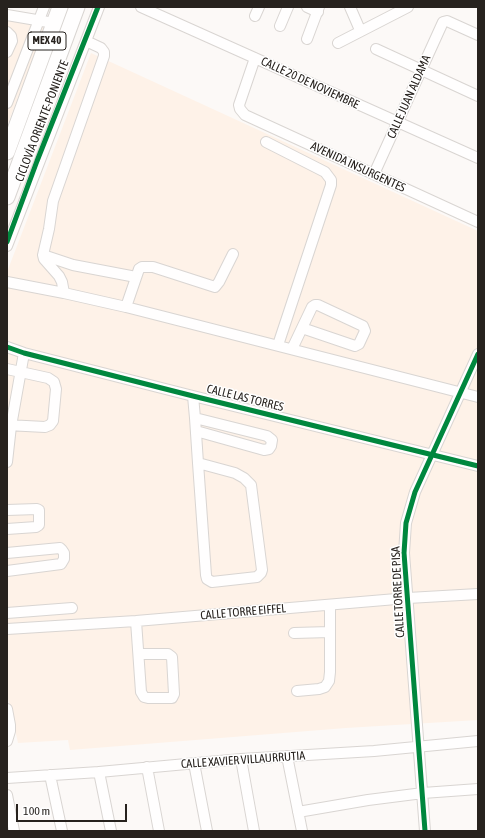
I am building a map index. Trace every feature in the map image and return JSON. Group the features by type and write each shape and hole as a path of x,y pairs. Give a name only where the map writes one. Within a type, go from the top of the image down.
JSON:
{"highway":[{"name":"MEX 40","path":"8,147 60,7"},
{"name":"MEX 40","path":"7,197 78,7"}],"street":[{"path":"7,103 44,7"},
{"path":"7,246 100,7"},
{"name":"CALLE 20 DE NOVIEMBRE","path":"142,7 397,123 478,158"},
{"path":"280,26 288,7"},
{"path":"307,7 318,9 307,39"},
{"path":"338,43 360,30 408,7"},
{"path":"348,8 360,30"},
{"path":"7,15 54,23"},
{"name":"CALLE JUAN ALDAMA","path":"374,174 444,21 478,35"},
{"path":"7,32 11,36 12,41 7,52 25,58"},
{"path":"64,293 59,276 43,256 53,201 104,56 104,52 101,48 86,41"},
{"path":"376,49 478,96"},
{"name":"AVENIDA INSURGENTES","path":"255,58 240,101 240,109 245,115 478,222"},
{"path":"266,142 325,172 331,180 331,185 278,345"},
{"path":"126,307 139,269 142,266 153,267 215,287 219,282 232,254"},
{"path":"43,256 73,265 136,277"},
{"path":"7,282 126,307 478,397"},
{"path":"292,349 302,328 312,307 318,305 363,326 366,331 360,344 355,346 302,328"},
{"name":"CALLE LAS TORRES","path":"7,347 24,353 193,396 478,466"},
{"path":"7,462 9,426 24,353"},
{"name":"CALLE TORRE DE PISA","path":"426,831 418,747 404,553 406,523 416,492 478,354"},
{"path":"7,369 48,378 54,382 56,389 53,421 50,425 45,427 9,426"},
{"path":"193,396 196,431 198,462 207,579 212,582 257,577 262,570 251,485 244,478 234,473 198,462"},
{"path":"195,418 267,436 272,440 272,446 269,449 264,450 196,431"},
{"path":"7,510 37,509 39,510 39,525 36,528 7,529"},
{"path":"7,553 60,548 64,553 64,559 61,564 7,571"},
{"name":"CALLE TORRE EIFFEL","path":"7,629 136,621 408,598 478,594"},
{"path":"297,691 319,689 325,687 329,681 330,605"},
{"path":"7,613 72,608"},
{"path":"136,621 138,654 141,692 142,695 148,698 172,698 174,694 172,657 168,654 138,654"},
{"path":"294,633 330,632"},
{"path":"7,709 10,732 7,741"},
{"name":"CALLE XAVIER VILLAURRUTIA","path":"7,778 99,772 241,759 418,747 478,741"},
{"path":"287,756 302,831"},
{"path":"241,759 254,831"},
{"path":"194,763 207,831"},
{"path":"147,767 159,831"},
{"path":"99,772 111,831"},
{"path":"50,775 62,831"},
{"path":"298,812 368,800 423,793 478,789"},
{"path":"7,795 14,831"}],"shaded area":[{"path":"7,19 31,22 45,28 7,126"},
{"path":"91,53 478,231 478,720 346,728 70,750 68,740 18,743 7,694 7,272"}],"cycle path":[{"name":"CICLOVÍA ORIENTE-PONIENTE","path":"7,242 37,161 98,7"},
{"path":"7,347 24,353 193,396 478,466"},
{"path":"425,831 404,553 406,523 415,492 478,354"}]}
